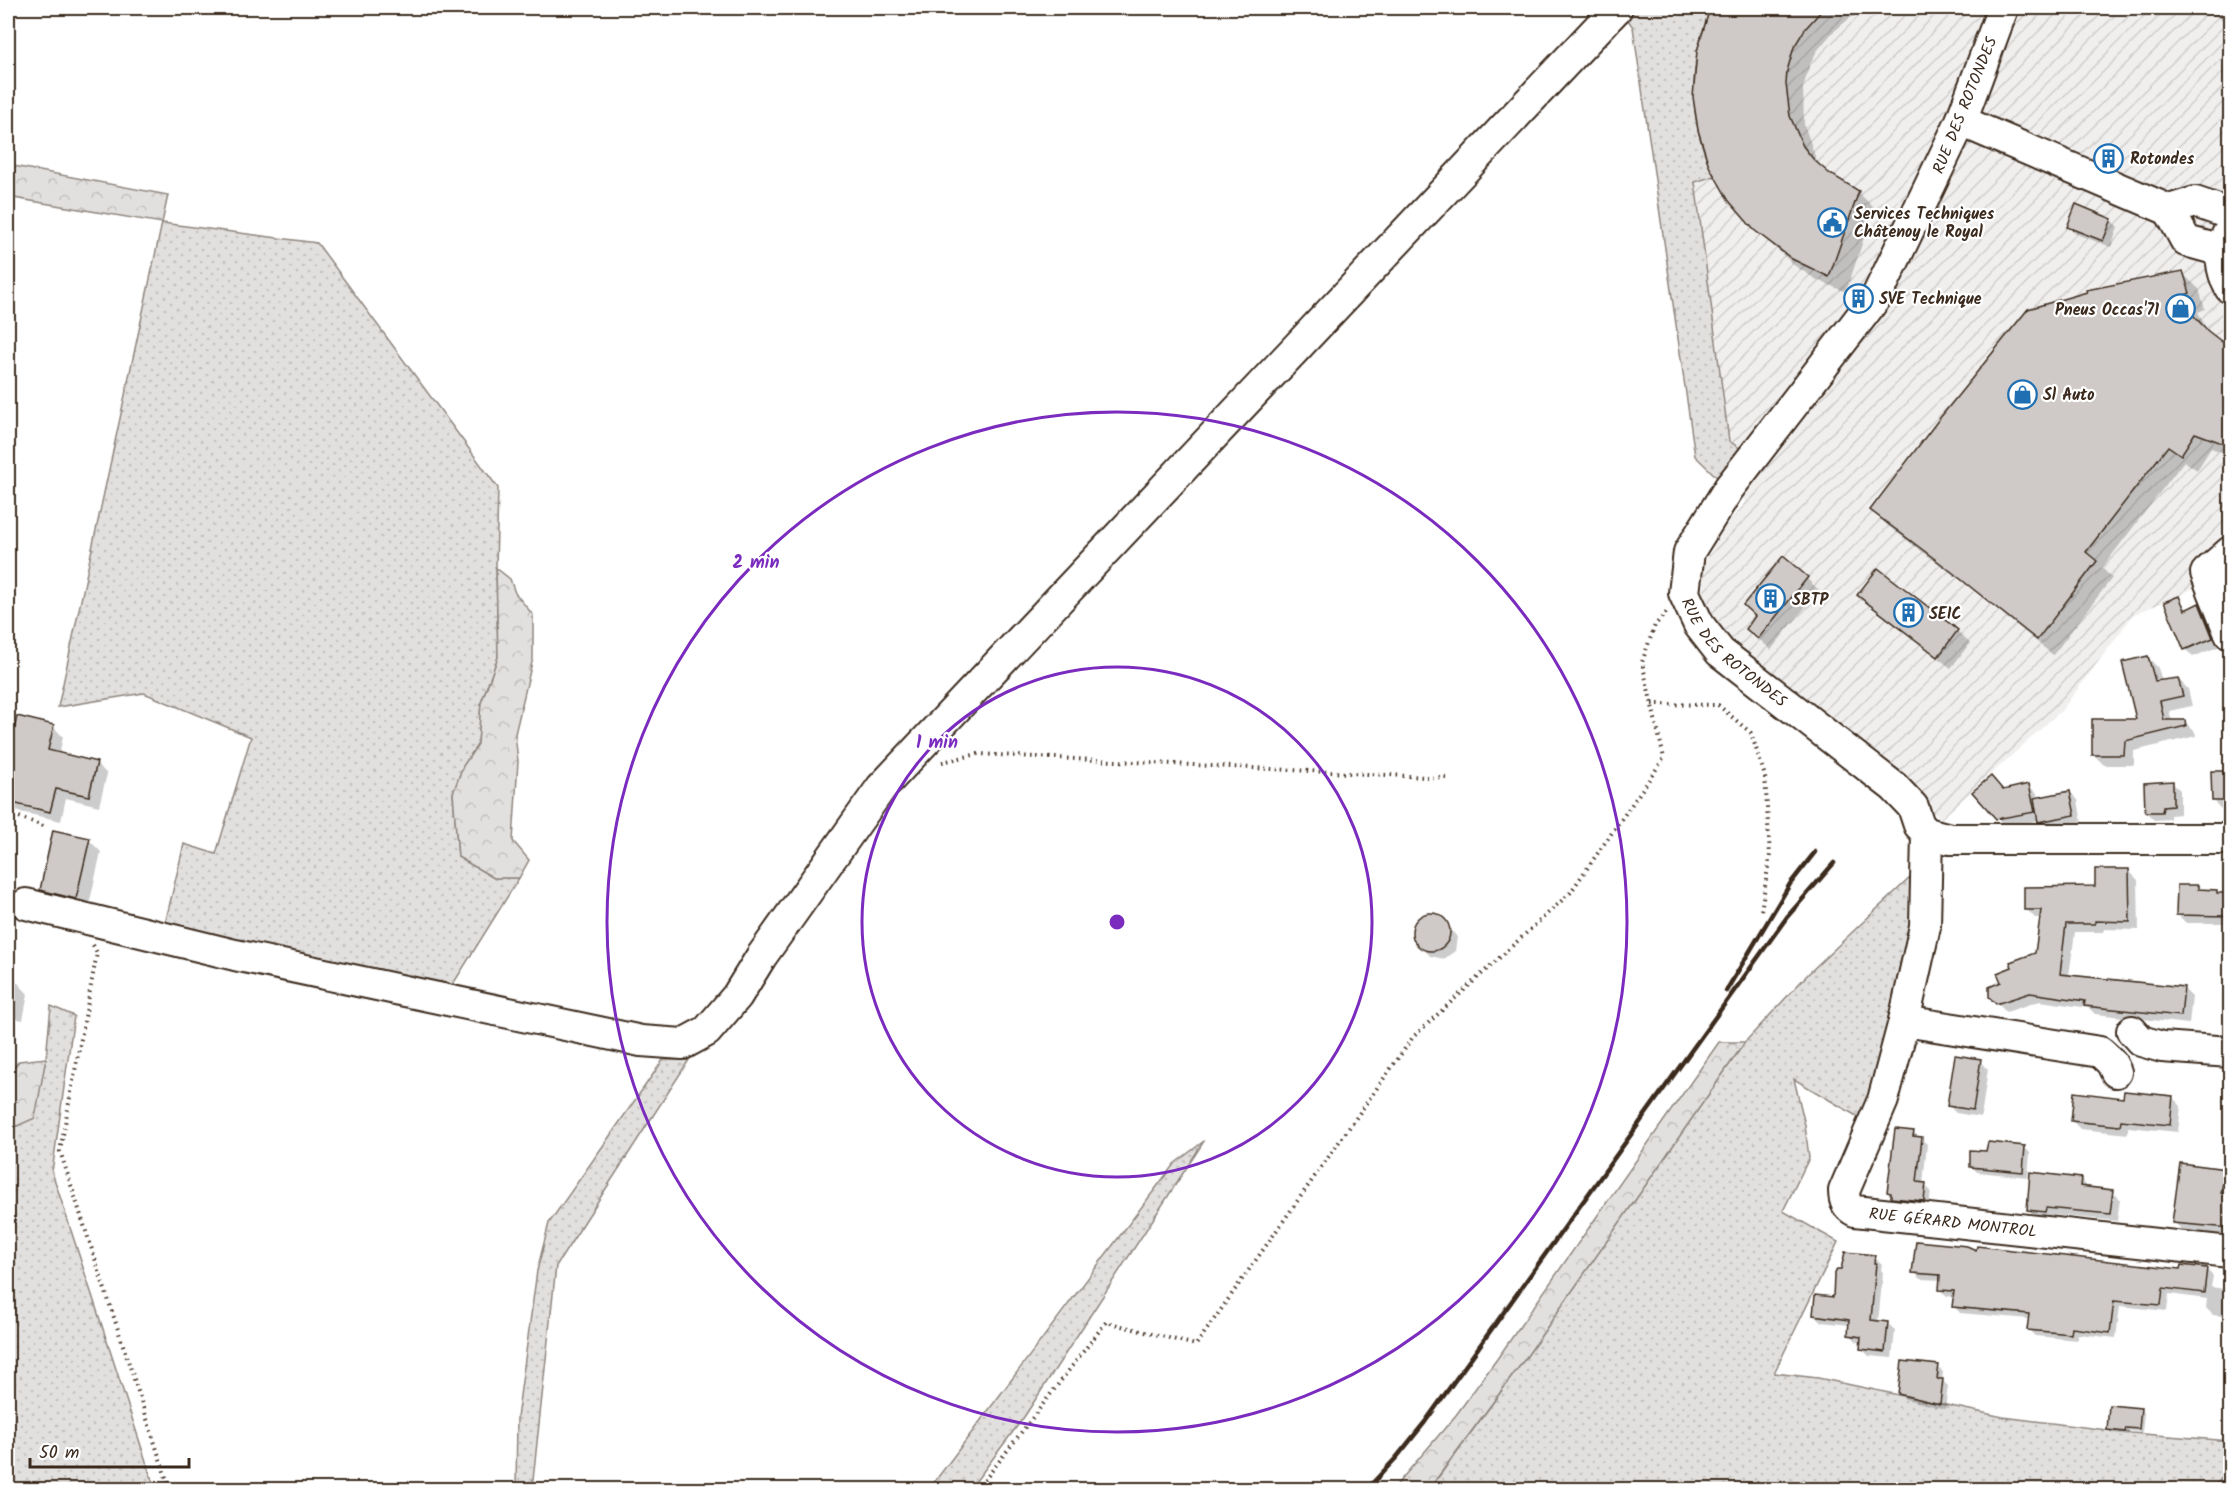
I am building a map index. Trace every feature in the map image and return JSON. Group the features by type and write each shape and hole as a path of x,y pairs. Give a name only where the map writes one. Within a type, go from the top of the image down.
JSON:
{"street":[{"path":"26,904 235,955 641,1041 683,1044 707,1031 737,996 761,957 882,788 1617,8"},
{"name":"RUE DES ROTONDES","path":"1927,833 1919,825 1913,807 1894,787 1720,652 1699,626 1684,593 1689,552 1729,488 1877,296 1961,121 2003,8"},
{"path":"1961,121 2169,210 2186,241 2226,240 2223,276 2230,288"},
{"path":"2169,210 2195,202 2230,214"},
{"path":"2230,552 2206,573 2230,634"},
{"path":"1927,833 1950,839 2230,839"},
{"name":"RUE GÉRARD MONTROL","path":"1927,833 1925,926 1904,1021 1883,1100 1844,1191 1849,1208 1855,1211 2230,1252"},
{"path":"1904,1021 2100,1052 2111,1062 2116,1072"},
{"path":"2132,1032 2141,1041 2162,1047 2230,1052"}],"path":[{"path":"977,1490 1106,1322 1196,1345 1413,1037 1570,893 1664,758 1642,662 1655,625 1684,593"},
{"path":"1652,704 1718,705 1751,733 1766,776 1770,855 1761,911"},
{"path":"935,763 978,754 1447,778"},
{"path":"8,813 46,828"},
{"path":"76,916 97,953 60,1152 170,1490"}],"shaded area":[{"path":"1627,8 2230,8 2230,573 2202,583 2179,596 2134,614 2062,710 1941,819 1733,646 1714,625 1704,601 1703,568 1719,534 1746,502 1695,456 1633,27 1622,12"}],"green space":[{"path":"1627,8 1711,8 1698,50 1694,92 1699,134 1714,176 1695,182 1729,441 1744,451 1721,481 1695,456 1633,27 1622,12"},
{"path":"8,165 168,195 162,223 8,197"},
{"path":"162,223 317,243 498,488 496,568 498,657 481,703 478,744 463,766 453,793 458,857 494,878 519,878 450,989 165,924 184,844 216,854 251,737 144,693 58,707"},
{"path":"496,568 510,579 515,593 533,615 533,658 515,734 518,761 513,841 529,860 519,878 494,878 458,857 453,793 463,766 478,744 481,703 498,657"},
{"path":"1913,875 1912,947 1865,1121 1794,1079 1805,1125 1809,1158 1783,1211 1838,1242 1774,1373 1818,1378 2003,1417 2131,1433 2230,1441 2230,1469 2212,1489 1429,1490 1527,1356 1745,1042 1809,973"},
{"path":"51,1006 74,1016 52,1172 155,1489 8,1489 8,1127 17,1126 46,1058"},
{"path":"1719,1042 1745,1042 1527,1356 1429,1489 1393,1489 1456,1415 1497,1359"},
{"path":"46,1058 35,1118 17,1126 8,1126 8,1075 19,1061"},
{"path":"663,1060 689,1060 556,1266 532,1489 516,1489 517,1418 537,1271 549,1223"},
{"path":"1204,1141 1024,1417 970,1489 929,1489 1174,1164"},
{"path":"2230,1469 2230,1489 2212,1489"}],"building":[{"path":"1710,8 1824,8 1805,29 1794,47 1786,84 1790,116 1803,146 1829,173 1859,191 1829,277 1792,259 1754,230 1729,201 1709,166 1698,130 1693,97 1697,51"},
{"path":"2076,204 2112,219 2103,241 2067,227"},
{"path":"2183,271 2190,293 2183,296 2193,315 2208,331 2230,348 2230,446 2195,433 2181,455 2168,446 2086,552 2097,561 2037,640 1870,510 1939,419 2028,309 2087,292 2086,290"},
{"name":"SBTP","path":"1783,556 1808,577 1758,639 1746,629 1755,616 1743,605"},
{"name":"SEIC","path":"1878,568 1958,630 1938,657 1857,595"},
{"path":"2179,596 2185,610 2199,603 2213,638 2184,650 2164,602"},
{"path":"2148,656 2155,681 2178,678 2183,696 2160,701 2164,720 2185,720 2186,726 2125,741 2124,755 2092,755 2092,719 2136,719 2122,662"},
{"path":"17,716 54,725 48,750 97,762 89,796 56,789 50,812 8,802 8,758"},
{"path":"2211,771 2230,771 2230,801 2212,801"},
{"path":"1991,776 2003,790 2029,784 2035,812 1996,819 1972,792"},
{"path":"2173,781 2173,806 2163,807 2162,812 2145,812 2144,783"},
{"path":"2070,791 2075,815 2038,822 2034,798"},
{"path":"53,830 90,838 76,899 40,890"},
{"path":"2095,869 2129,869 2130,922 2095,921 2095,924 2066,924 2060,974 2184,987 2181,1016 2084,1006 2085,1001 2030,993 1996,1004 1989,997 1989,987 2001,982 1997,973 2012,967 2010,962 2035,953 2041,910 2024,910 2024,887 2095,886"},
{"path":"2177,885 2198,885 2198,889 2227,893 2227,916 2176,915"},
{"path":"1431,913 1445,918 1450,932 1445,946 1431,951 1417,946 1412,932 1417,918"},
{"path":"1955,1055 1981,1059 1973,1110 1947,1106"},
{"path":"2124,1091 2173,1096 2170,1125 2121,1120 2120,1126 2071,1121 2074,1092 2123,1098"},
{"path":"1895,1129 1914,1131 1913,1136 1922,1137 1917,1182 1926,1183 1924,1201 1891,1198 1891,1193 1887,1192"},
{"path":"1988,1142 2025,1146 2023,1172 1970,1167 1970,1150 1986,1151"},
{"path":"2180,1163 2226,1169 2221,1193 2230,1194 2230,1228 2172,1223"},
{"path":"2030,1172 2081,1178 2080,1186 2113,1190 2110,1214 2046,1208 2045,1212 2027,1210"},
{"path":"1916,1241 1967,1246 1976,1250 1977,1246 2180,1269 2181,1265 2207,1268 2204,1293 2163,1288 2161,1305 2114,1301 2110,1333 2072,1328 2071,1334 2027,1330 2029,1314 1952,1307 1954,1291 1939,1290 1940,1275 1912,1273"},
{"path":"1845,1252 1875,1255 1871,1320 1888,1322 1885,1352 1860,1349 1861,1337 1848,1335 1849,1320 1813,1315 1815,1295 1833,1297 1834,1276 1837,1269 1841,1269"},
{"path":"1902,1361 1939,1365 1937,1379 1943,1379 1940,1404 1898,1394"},
{"path":"2109,1405 2141,1408 2139,1429 2126,1428 2125,1432 2107,1430"}],"railway":[{"path":"1726,991 1790,884 1815,852"},
{"path":"1366,1490 1425,1422 1787,917 1834,863"}],"place":[{"name":"Rotondes","path":"2109,158"},
{"name":"Services Techniques Châtenoy le Royal","path":"1833,222"},
{"name":"SVE Technique","path":"1858,298"},
{"name":"Pneus Occas'71","path":"2180,309"},
{"name":"Sl Auto","path":"2022,394"},
{"name":"SBTP","path":"1771,599"},
{"name":"SEIC","path":"1908,613"}]}
